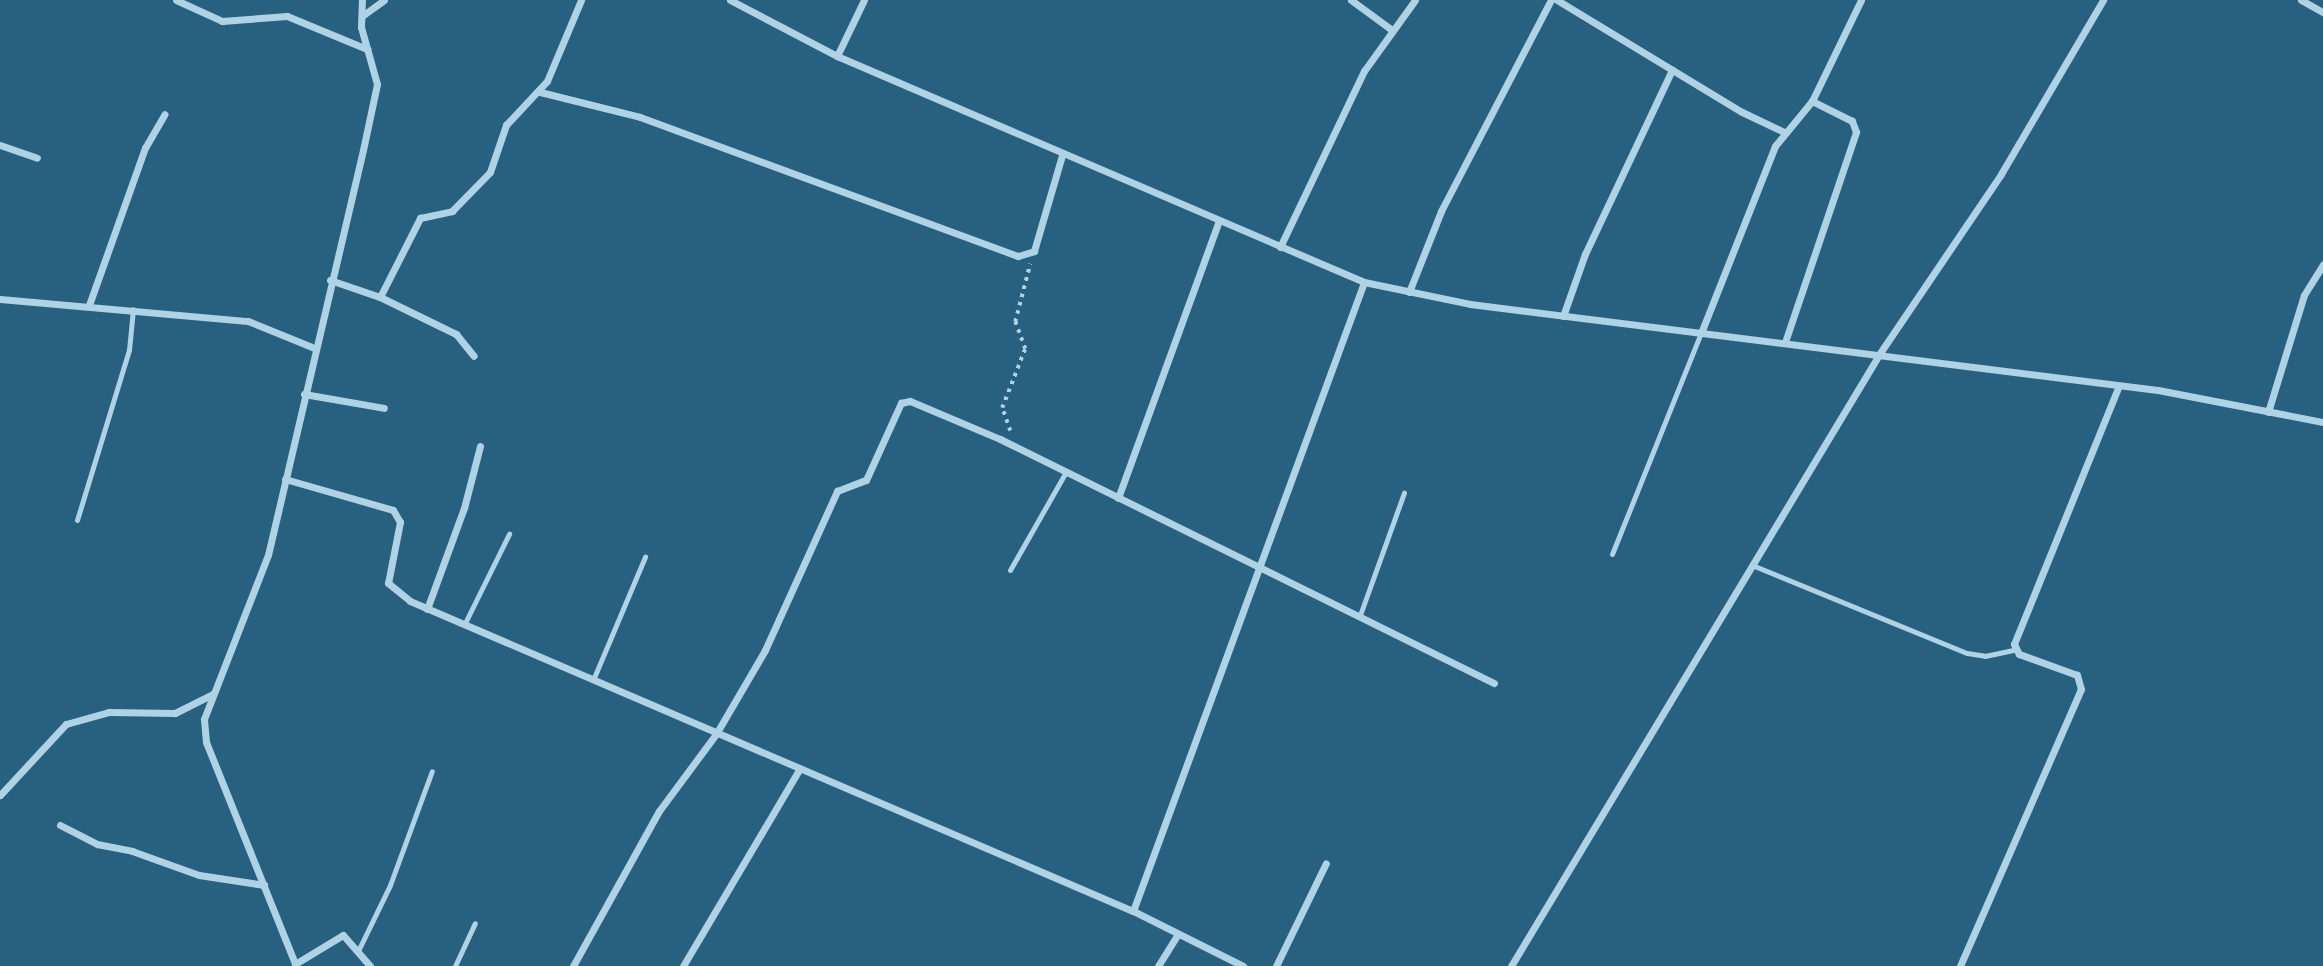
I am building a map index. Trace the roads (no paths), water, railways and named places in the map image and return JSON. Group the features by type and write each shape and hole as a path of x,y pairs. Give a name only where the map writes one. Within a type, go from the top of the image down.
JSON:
{"street":[{"path":"176,0 222,21 287,16 367,49"},
{"path":"362,0 367,49 377,84 268,555 204,719 206,742 296,965 337,936 350,939 370,966"},
{"path":"362,16 384,0"},
{"path":"380,297 420,218 452,211 490,172 506,125 540,92 581,0"},
{"path":"730,0 836,55 1062,155 1364,282 1409,292 1563,316 1880,353 2119,385 2323,422"},
{"path":"836,55 864,0"},
{"path":"1351,0 1392,30"},
{"path":"1280,247 1336,122 1392,30 1415,0"},
{"path":"1409,292 1441,211 1551,0"},
{"path":"1557,0 1672,70 1784,132"},
{"path":"1701,333 1784,132 1812,101 1861,0"},
{"path":"1510,966 1880,353 2001,174 2103,0"},
{"path":"2301,0 2323,12"},
{"path":"1563,316 1585,254 1672,70"},
{"path":"540,92 640,117 1026,256 1034,251 1062,155"},
{"path":"1785,342 1856,132 1852,121 1812,101"},
{"path":"89,304 145,148 165,114"},
{"path":"0,145 37,158"},
{"path":"1118,498 1219,221"},
{"path":"2268,412 2304,295 2323,264"},
{"path":"330,280 380,297 456,334 474,356"},
{"path":"1133,911 1364,282"},
{"path":"0,299 89,304 248,321 314,348"},
{"path":"1960,966 2081,689 2077,675 2014,650 2119,385"},
{"path":"304,394 384,408"},
{"path":"573,966 659,811 716,734 778,625 837,491 866,480 897,406 910,401 1015,446 1257,569 1360,615 1494,683"},
{"path":"427,609 464,508 480,446"},
{"path":"285,479 393,510 400,522 388,583 427,609 1133,911 1243,966"},
{"path":"0,795 66,724 109,712 175,713 213,694"},
{"path":"683,966 799,770"},
{"path":"60,825 97,844 132,851 199,875 264,885"},
{"path":"1276,966 1326,863"},
{"path":"1158,966 1177,935"}],"lane":[{"path":"77,520 129,351 133,309"},
{"path":"1612,554 1701,333"},
{"path":"1010,570 1066,472"},
{"path":"1360,615 1404,493"},
{"path":"464,625 509,534"},
{"path":"592,681 645,557"},
{"path":"1752,565 1967,653 1984,656 2014,650"},
{"path":"358,951 390,885 432,771"},
{"path":"455,966 475,923"}]}
